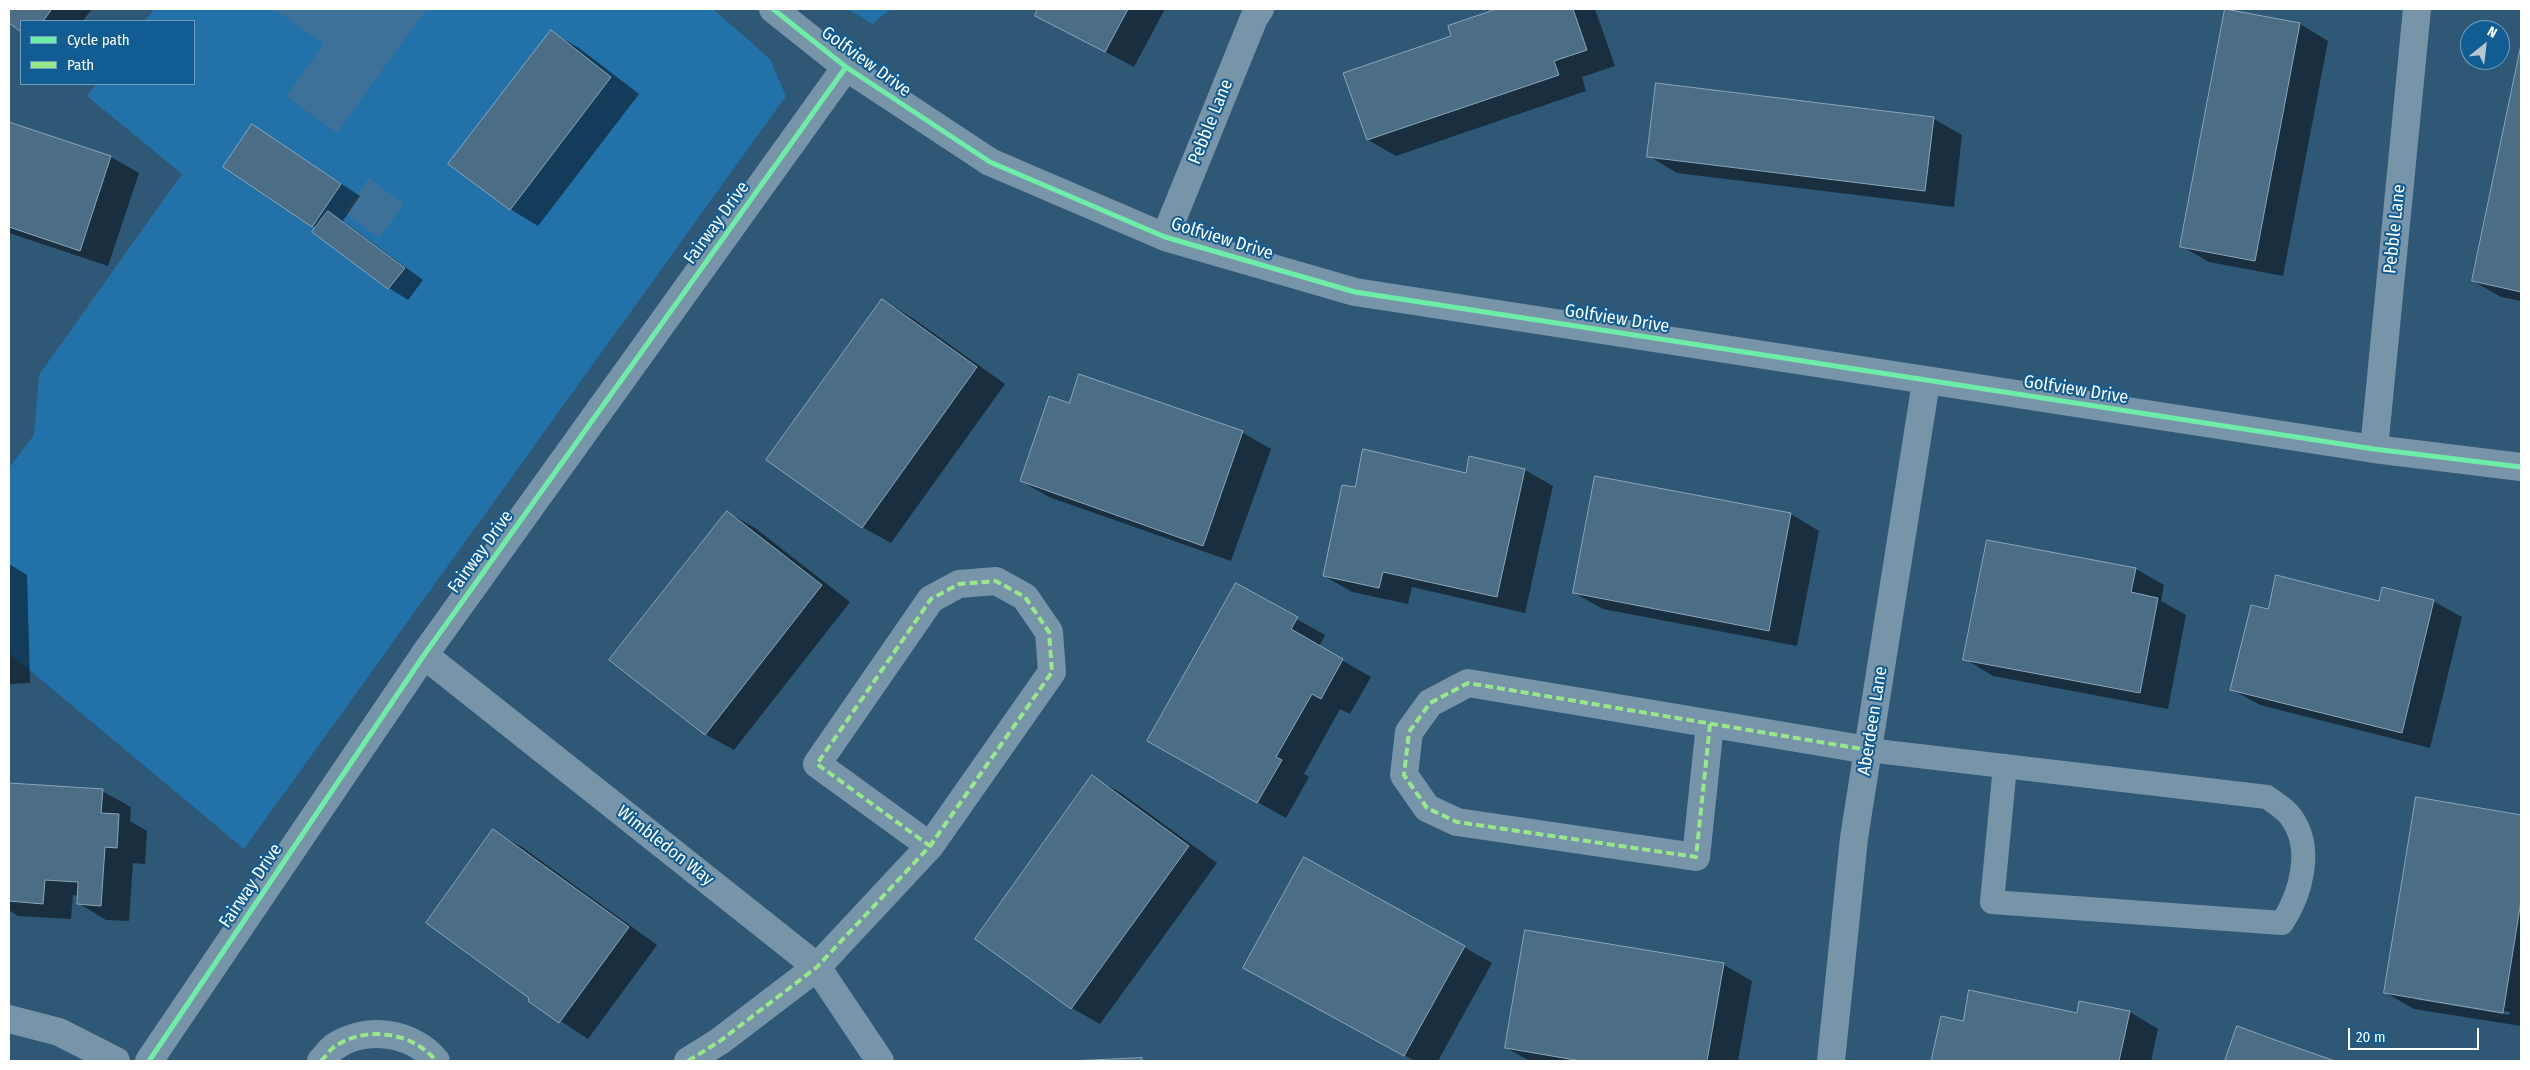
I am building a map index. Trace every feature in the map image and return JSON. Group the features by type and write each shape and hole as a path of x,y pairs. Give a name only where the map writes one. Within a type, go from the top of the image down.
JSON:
{"street":[{"name":"Golfview Drive","path":"773,9 846,67 990,162 1165,237 1356,292 1926,382 2374,449 2521,467"},
{"name":"Pebble Lane","path":"1165,237 1254,18 1260,9"},
{"name":"Pebble Lane","path":"2374,449 2417,9"},
{"name":"Fairway Drive","path":"149,1061 424,655 846,67"},
{"name":"Aberdeen Lane","path":"1831,1061 1854,838 1926,382"},
{"path":"688,1061 720,1041 817,967 930,846 1052,672 1049,632 1026,597 996,581 959,584 931,599 817,764 930,846"},
{"name":"Wimbledon Way","path":"424,655 817,967 880,1061"},
{"path":"1710,724 1696,857 1457,822 1426,808 1404,775 1409,732 1430,703 1468,683 1868,750"},
{"path":"9,1019 59,1032 116,1061"},
{"path":"321,1061 335,1047 358,1036 383,1033 409,1040 430,1053 436,1061"}],"lane":[{"path":"1868,750 2006,766 2267,797 2291,816 2302,837 2300,887 2293,906 2282,923 1992,902 2006,766"}],"shaded area":[{"path":"154,9 713,9 770,59 786,96 244,849 9,653 9,468 34,435 39,375 182,174 87,96 95,85 195,85 195,20 146,20"},
{"path":"274,9 423,9 425,11 337,133 286,96 324,44"},
{"path":"848,9 891,9 872,24"},
{"path":"369,178 404,204 379,238 344,212"}],"building":[{"path":"9,9 52,9 44,20 20,20 20,31 9,23"},
{"path":"1038,9 1128,9 1105,52 1035,16"},
{"path":"1497,9 1573,9 1587,50 1554,61 1559,75 1367,140 1343,73 1451,36 1448,26"},
{"path":"2225,9 2300,23 2255,261 2180,247"},
{"path":"551,30 611,77 510,210 448,164"},
{"path":"2521,45 2521,292 2472,281"},
{"path":"1656,83 1934,117 1925,191 1647,157"},
{"path":"9,122 111,156 80,251 9,227"},
{"path":"252,124 341,184 312,227 223,167"},
{"path":"328,211 405,268 388,289 312,232"},
{"path":"882,299 977,367 862,528 766,460"},
{"path":"1079,374 1243,431 1203,546 1020,481 1049,396 1069,403"},
{"path":"1363,449 1466,473 1469,456 1525,469 1497,597 1383,572 1379,588 1323,576 1342,485 1355,487"},
{"path":"1595,476 1791,513 1769,631 1573,593"},
{"path":"727,511 822,585 705,735 609,660"},
{"path":"1987,540 2136,568 2131,592 2158,598 2140,693 1963,660"},
{"path":"2276,575 2379,601 2382,587 2434,600 2402,733 2230,690 2251,605 2268,609"},
{"path":"1236,583 1298,617 1291,629 1343,659 1321,699 1312,694 1276,757 1282,760 1257,803 1147,741"},
{"path":"1092,775 1189,846 1071,1009 975,939"},
{"path":"9,783 103,789 101,813 119,814 117,848 105,847 101,906 77,904 78,882 45,880 43,904 9,901"},
{"path":"2416,797 2521,815 2521,901 2503,1013 2384,993"},
{"path":"493,829 629,927 559,1023 528,1001 529,998 426,923"},
{"path":"1304,857 1465,946 1404,1056 1243,968"},
{"path":"1525,930 1724,963 1707,1061 1581,1061 1505,1048"},
{"path":"1969,990 2077,1013 2079,1001 2130,1011 2119,1061 1931,1061 1941,1016 1963,1021"},
{"path":"2237,1026 2278,1041 2335,1061 2225,1061"},
{"path":"1142,1058 1142,1061 1070,1061"}],"marked path":[{"path":"688,1061 720,1041 817,967 930,846 1052,672 1049,632 1025,597 996,581 959,584 931,599 817,764 930,846"},
{"path":"1710,724 1696,857 1457,822 1427,808 1404,775 1409,732 1430,703 1468,683 1868,750"},
{"path":"321,1061 334,1047 346,1040 374,1034 402,1038 415,1043 436,1061"}],"cycle path":[{"path":"773,9 846,67 990,162 1165,237 1355,292 2374,449 2521,467"},
{"path":"149,1061 424,655 846,67"}]}
